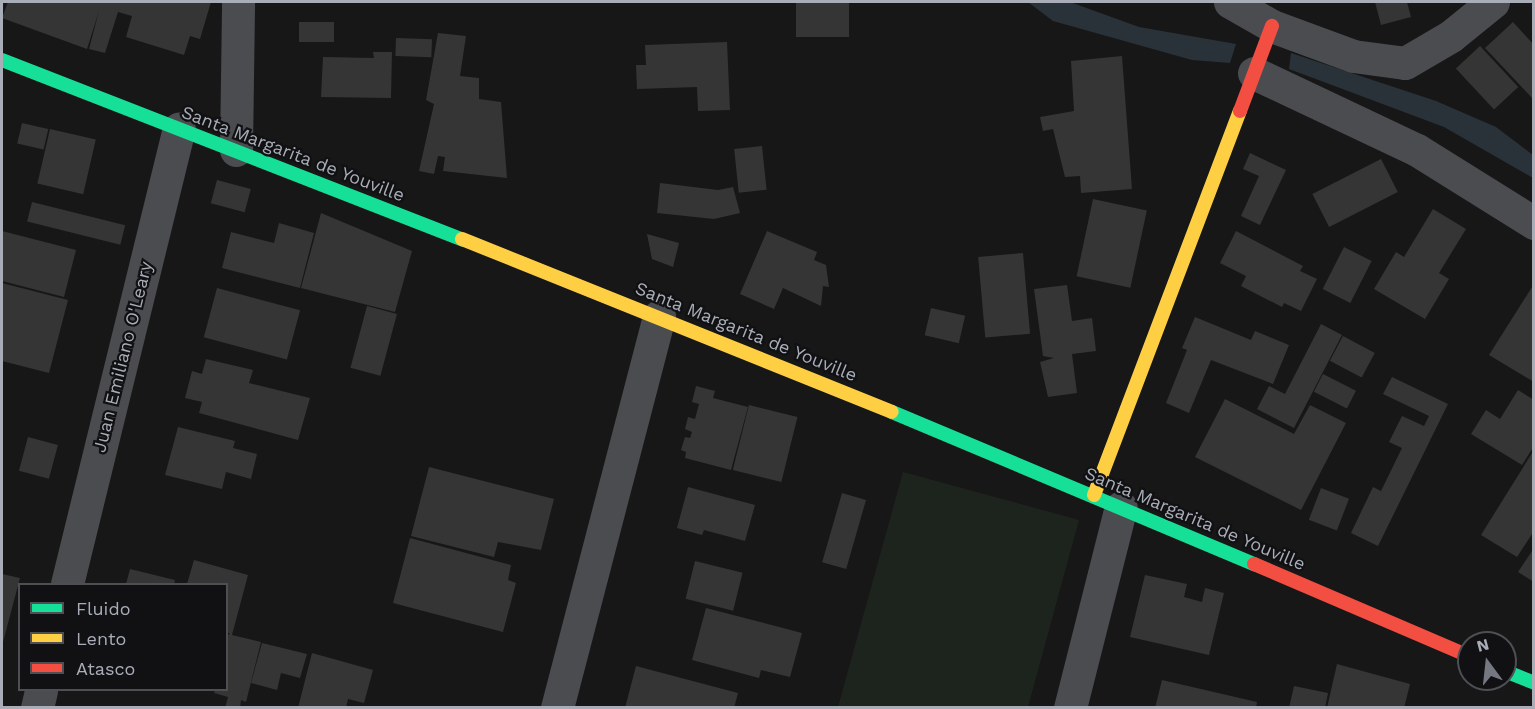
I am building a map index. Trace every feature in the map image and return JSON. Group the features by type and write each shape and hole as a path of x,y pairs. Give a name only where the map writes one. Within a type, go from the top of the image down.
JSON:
{"main road":[{"path":"1107,501 1272,26"},
{"name":"Santa Margarita de Youville","path":"2,60 659,316 1107,501 1457,651"},
{"path":"1517,676 1533,683"}],"street":[{"path":"236,150 238,2"},
{"path":"1230,2 1272,26 1353,56 1405,63 1451,36 1493,2"},
{"path":"1254,73 1417,150 1533,223"},
{"name":"Juan Emiliano O'Leary","path":"67,583 179,129"},
{"path":"557,708 659,316"},
{"path":"1070,708 1107,501"},
{"path":"37,708 41,691"}],"shaded area":[{"path":"1028,2 1070,2 1139,27 1236,44 1230,63 1192,60 1053,21"},
{"path":"1291,53 1436,101 1496,127 1533,155 1533,178 1444,127 1289,69"},
{"path":"903,472 1079,520 1028,707 838,707"}],"building":[{"path":"8,2 211,2 200,39 190,36 184,55 126,37 132,16 118,12 105,53 89,49 99,11 87,49 2,18"},
{"path":"796,2 849,2 849,37 796,37"},
{"path":"1375,2 1407,2 1411,17 1381,25"},
{"path":"299,22 334,22 334,42 299,42"},
{"path":"1513,22 1534,45 1534,100 1485,48"},
{"path":"438,33 466,36 460,76 479,78 479,99 501,102 507,178 443,171 445,157 438,156 434,174 419,171 434,104 426,100"},
{"path":"396,38 432,39 431,57 395,56"},
{"path":"727,42 730,110 698,111 697,87 637,89 636,65 646,65 645,45"},
{"path":"1480,46 1518,87 1494,109 1456,69"},
{"path":"373,52 392,52 391,98 321,97 323,57 374,58"},
{"path":"1122,56 1132,189 1081,193 1080,176 1065,177 1053,129 1043,131 1040,117 1074,111 1071,61"},
{"path":"22,123 48,129 44,150 17,143"},
{"path":"50,129 96,140 83,194 37,184"},
{"path":"762,146 767,190 739,193 734,149"},
{"path":"1250,153 1286,170 1260,225 1241,216 1259,176 1243,169"},
{"path":"1381,159 1398,192 1329,227 1312,194"},
{"path":"217,180 251,189 245,212 211,203"},
{"path":"660,183 718,190 733,187 740,213 714,219 657,213"},
{"path":"1093,199 1147,210 1130,288 1077,276"},
{"path":"32,202 125,225 120,245 27,221"},
{"path":"1433,209 1466,229 1439,273 1449,279 1425,319 1374,289 1396,252 1404,257"},
{"path":"321,213 412,251 395,312 301,288"},
{"path":"279,223 314,233 300,288 222,268 231,232 274,243"},
{"path":"2,231 76,250 64,297 2,281"},
{"path":"767,231 817,252 814,260 826,265 829,287 823,286 821,306 783,288 774,309 740,294"},
{"path":"1236,231 1303,266 1300,271 1317,279 1301,311 1284,303 1282,307 1241,286 1246,276 1220,263"},
{"path":"647,234 679,243 673,267 652,259"},
{"path":"1344,247 1372,261 1350,303 1323,289"},
{"path":"1023,253 1030,334 985,338 978,257"},
{"path":"2,283 68,300 49,373 2,361"},
{"path":"1534,284 1534,382 1489,355"},
{"path":"1067,285 1072,321 1092,318 1096,351 1072,354 1077,393 1048,397 1040,362 1054,358 1043,356 1034,289"},
{"path":"217,288 300,310 287,360 204,337"},
{"path":"367,306 397,314 380,376 350,368"},
{"path":"931,308 965,316 959,343 925,335"},
{"path":"1195,317 1251,340 1255,331 1289,345 1273,384 1211,360 1189,413 1166,403 1187,350 1182,348"},
{"path":"1321,324 1342,335 1294,428 1257,409 1269,386 1285,394"},
{"path":"1343,336 1375,353 1362,378 1330,361"},
{"path":"206,359 253,370 249,383 310,398 298,440 199,413 202,402 185,398 192,371 202,374"},
{"path":"1323,374 1356,391 1347,409 1314,392"},
{"path":"1392,377 1448,404 1378,546 1351,533 1373,487 1381,491 1402,448 1389,442 1402,416 1424,426 1429,416 1383,394"},
{"path":"696,386 715,391 713,398 748,407 731,470 685,458 686,452 681,450 685,437 690,438 692,432 685,429 688,417 695,419 699,404 692,402"},
{"path":"1518,390 1534,400 1534,446 1522,465 1471,434 1486,410 1500,419"},
{"path":"1225,399 1294,434 1310,405 1346,423 1301,510 1195,457"},
{"path":"749,405 798,417 781,482 733,470"},
{"path":"178,427 235,441 233,448 257,454 251,479 226,472 222,489 165,475"},
{"path":"28,437 58,445 49,479 19,471"},
{"path":"1532,453 1534,531 1517,557 1481,535"},
{"path":"429,467 554,499 541,550 498,542 494,557 411,536"},
{"path":"688,487 755,505 745,541 704,530 702,535 677,528"},
{"path":"1321,488 1349,499 1337,530 1309,520"},
{"path":"842,493 866,500 846,569 822,562"},
{"path":"410,538 511,565 508,580 516,583 503,632 393,603"},
{"path":"1534,548 1534,582 1518,572"},
{"path":"194,560 248,575 232,635 261,642 246,702 241,700 240,708 225,708 228,697 214,693 215,691 228,691 228,635 230,633 228,633 228,583 187,583"},
{"path":"695,561 743,573 733,611 686,599"},
{"path":"130,569 175,580 174,583 126,583"},
{"path":"2,574 20,578 2,646"},
{"path":"1145,575 1187,584 1184,597 1202,602 1205,588 1224,593 1209,655 1130,637"},
{"path":"706,608 802,633 790,677 761,670 759,678 692,660"},
{"path":"262,643 307,654 300,678 281,673 277,690 251,683"},
{"path":"312,653 373,670 364,703 348,699 346,708 298,708"},
{"path":"1337,664 1410,684 1404,708 1327,708"},
{"path":"636,666 738,693 734,708 625,708"},
{"path":"1162,680 1257,702 1256,708 1155,708"},
{"path":"1294,686 1328,693 1325,708 1289,708"}],"traffic: fast":[{"path":"2,60 462,239"},
{"path":"892,412 1254,564"},
{"path":"1517,676 1534,683"}],"traffic: slow":[{"path":"1094,495 1240,111"},
{"path":"462,239 892,412"}],"traffic: jam":[{"path":"1240,111 1272,26"},
{"path":"1254,564 1457,651"}]}
